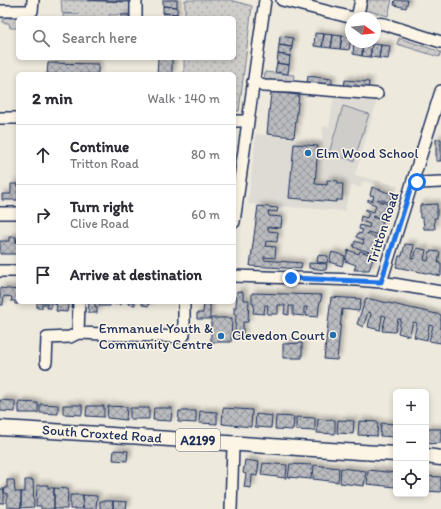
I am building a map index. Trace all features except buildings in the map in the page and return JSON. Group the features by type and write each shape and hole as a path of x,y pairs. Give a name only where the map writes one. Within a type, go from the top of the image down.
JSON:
{"main road":[{"name":"South Croxted Road","path":"0,428 234,442 299,449 393,454"},
{"path":"429,456 441,458"}],"street":[{"path":"0,11 32,11 33,0"},
{"path":"136,0 136,16"},
{"path":"236,208 266,0"},
{"path":"282,0 345,16"},
{"path":"358,12 361,0"},
{"path":"381,24 441,42"},
{"path":"253,82 259,83 263,86 377,94"},
{"name":"Tritton Road","path":"381,282 441,91"},
{"path":"0,118 16,118"},
{"path":"236,121 248,121"},
{"path":"413,181 419,183 441,182"},
{"path":"0,213 16,214"},
{"path":"0,271 16,271"},
{"path":"236,276 381,282 441,292"},
{"path":"78,333 79,304"},
{"path":"46,362 47,338 70,337 78,333 182,337 184,334 184,304"},
{"path":"231,509 232,451 234,442"}],"shaded area":[{"path":"61,0 130,2 130,15 63,16 63,14 79,14 62,13"},
{"path":"185,0 230,0 252,6 239,111 236,111 236,72 184,72 184,60 236,60 236,16 185,16"},
{"path":"368,0 392,0 388,16 381,14 381,12 365,10"},
{"path":"8,16 9,18 16,18 16,28 10,28 9,23 3,23 3,18"},
{"path":"399,38 441,52 439,57 397,44"},
{"path":"265,72 294,75 293,82 264,80"},
{"name":"Elm Wood School","path":"334,97 377,101 355,175 398,186 397,189 363,181 361,188 352,185 344,211 248,204 256,134 322,142 323,126 329,127"},
{"path":"343,106 369,114 354,161 329,153"}],"place":[{"name":"Elm Wood School","path":"308,153"},
{"name":"Clevedon Court","path":"333,335"},
{"name":"Emmanuel Youth & Community Centre","path":"221,336"}],"route":[{"path":"291,278 381,282 413,181 417,182"}]}
